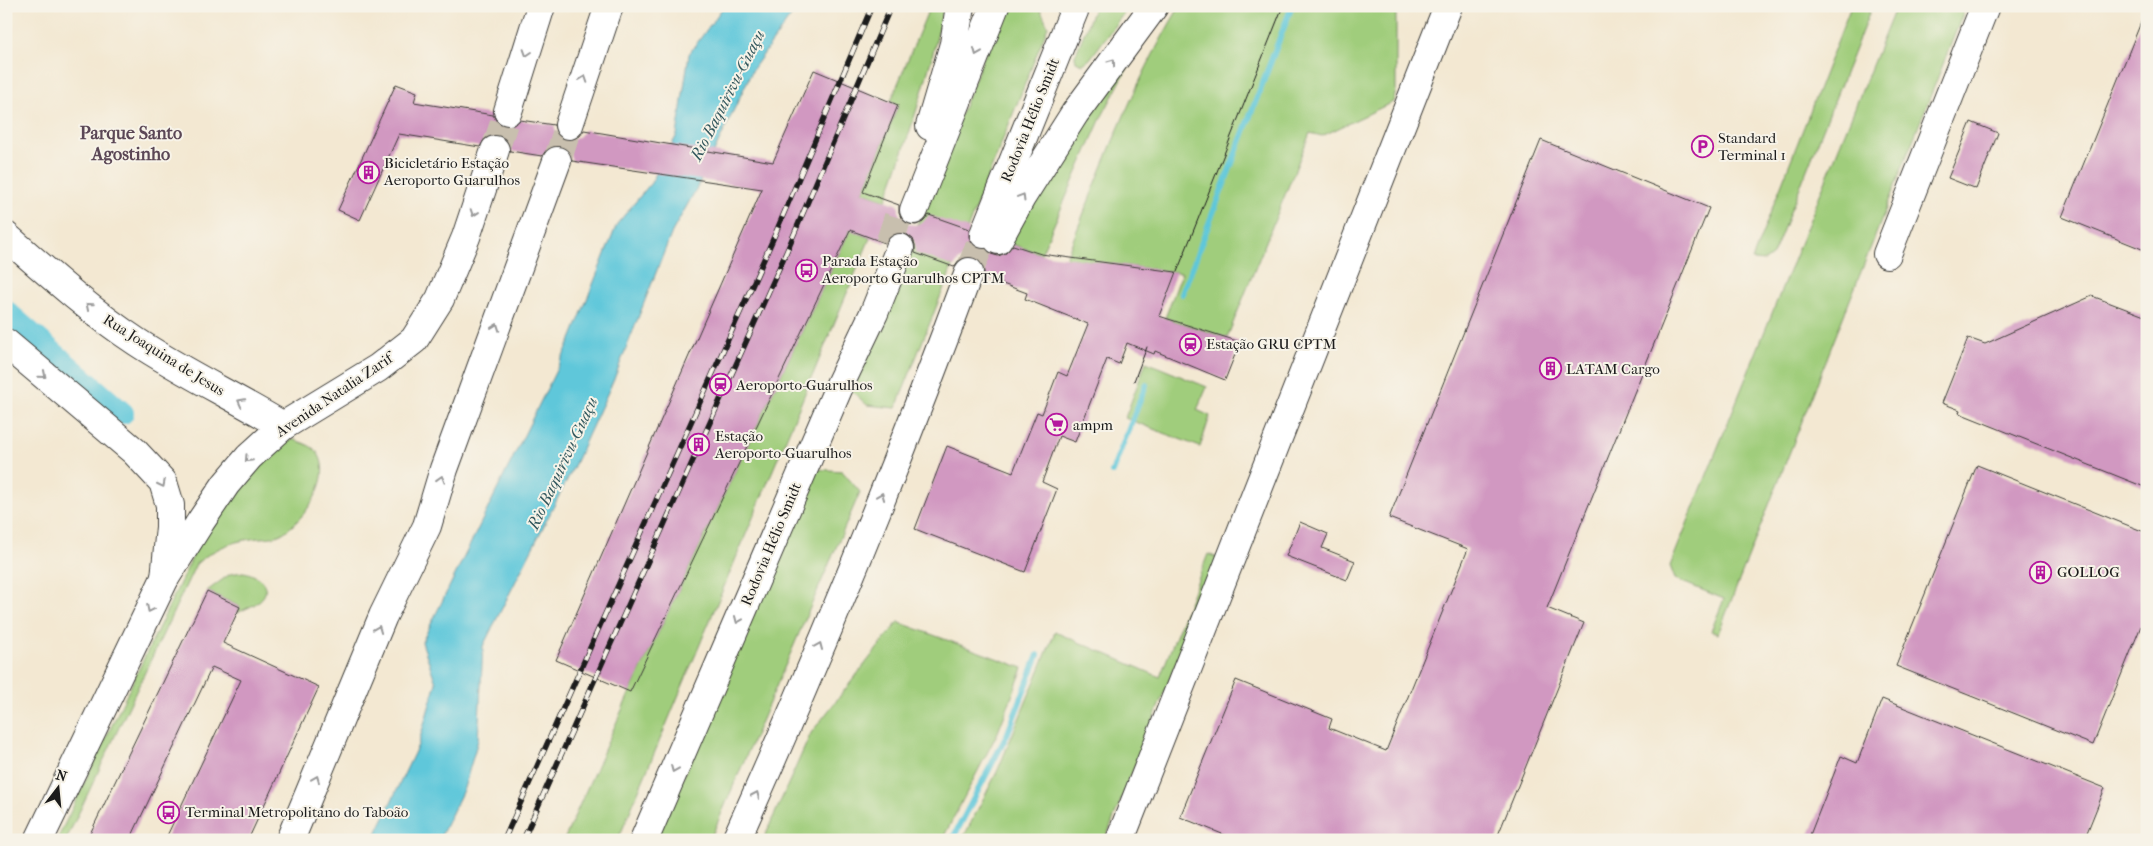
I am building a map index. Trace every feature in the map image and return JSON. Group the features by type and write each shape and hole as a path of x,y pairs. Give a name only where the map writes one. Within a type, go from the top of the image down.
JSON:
{"main road":[{"path":"508,111 541,6"},
{"path":"569,125 609,6"},
{"path":"960,6 954,44 908,208 995,6"},
{"name":"Rodovia Hélio Smidt","path":"1076,6 991,237 1021,198 1074,113 1154,6"},
{"path":"1887,254 1985,6"},
{"path":"1120,840 1440,12"},
{"name":"Avenida Natalia Zarif","path":"40,840 165,578 226,484 249,457 283,426 378,368 414,340 440,299 466,237 495,150"},
{"path":"290,840 383,616 427,526 444,469 557,161"},
{"name":"Rua Joaquina de Jesus","path":"6,236 98,314 136,341 186,372 283,426"},
{"name":"Rodovia Hélio Smidt","path":"644,840 841,382 874,312 894,246"},
{"path":"736,840 834,610 932,371 960,333 976,275"},
{"path":"6,343 134,452 162,482 170,505 169,545 165,578"}],"green space":[{"path":"930,6 944,6 918,104 886,200 863,192 898,106 890,103"},
{"path":"1004,6 1039,6 1048,26 896,408 867,405 851,390"},
{"path":"1095,6 1129,6 1090,59 1083,64 1076,61 1075,56"},
{"path":"1180,6 1396,6 1396,91 1393,102 1322,136 1310,133 1227,338 1165,318 1182,273 1066,258 1132,98"},
{"path":"1851,6 1872,6 1773,255 1765,261 1752,260"},
{"path":"1896,6 1966,6 1718,634 1711,631 1724,599 1675,579 1670,566"},
{"path":"1145,35 1101,118 1041,254 1006,242 1072,129"},
{"path":"850,230 870,238 618,840 564,840 630,692"},
{"path":"1146,362 1207,387 1197,410 1210,416 1200,447 1125,418"},
{"path":"292,439 314,449 321,461 320,485 315,497 299,519 281,534 243,540 228,545 208,555 196,564 66,840 57,840 203,535 233,491 282,443"},
{"path":"816,469 842,471 860,492 710,840 656,840"},
{"path":"1208,554 1218,558 1105,840 962,840 997,772 1055,632 1160,677"},
{"path":"249,573 263,582 265,591 264,596 257,603 238,613 240,607 207,591 230,574"},
{"path":"898,622 1023,668 998,732 942,840 763,840 811,733"}],"water":[{"name":"Rio Baquirivu-Guaçu","path":"724,6 798,6 753,69 698,186 672,232 614,379 574,466 483,646 478,740 464,788 439,840 373,840 418,745 436,683 422,642 570,342 617,224 651,183 677,135 689,54"}],"building":[{"path":"2147,10 2147,251 2062,217"},
{"path":"814,70 898,105 863,192 899,205 899,213 902,220 908,224 916,225 923,222 929,215 969,229 969,237 972,244 998,256 1006,253 1013,245 1041,254 1176,272 1159,316 1240,342 1225,380 1155,351 1154,354 1127,343 1119,364 1107,359 1075,442 1059,436 1042,482 1057,489 1025,572 915,529 947,446 1013,472 1037,412 1042,414 1058,372 1067,376 1088,324 1025,299 1027,293 984,277 984,269 981,262 975,258 967,257 959,260 954,267 915,253 913,239 905,233 891,235 885,243 850,230 630,692 556,660 762,189 572,161 569,151 562,146 554,146 547,149 542,156 510,151 507,140 499,135 491,135 485,138 480,147 399,134 360,220 338,210 396,84 417,92 414,102 493,115 497,122 504,126 512,126 520,120 554,125 557,135 564,140 573,140 580,136 584,130 773,162"},
{"path":"1971,122 1998,133 1976,189 1948,178"},
{"path":"1541,140 1709,208 1547,608 1584,623 1496,840 1237,840 1180,817 1236,680 1332,719 1329,728 1386,751 1468,549 1389,518"},
{"path":"2092,296 2147,317 2147,488 1959,413 1960,410 1942,403 1968,338 1985,344"},
{"name":"GOLLOG","path":"1977,465 2147,533 2147,611 2093,745 1896,666"},
{"path":"1300,522 1328,534 1322,548 1355,561 1347,580 1286,556"},
{"path":"207,591 240,607 223,643 319,687 248,840 165,840 241,680 212,667 130,840 87,840"},
{"path":"1882,699 2105,788 2084,840 1808,840 1841,756 1857,763"}],"waterway":[{"path":"1182,294 1292,6"},
{"path":"6,311 123,413"},
{"path":"1112,472 1146,385"},
{"path":"952,840 1007,735 1038,655"}],"tunnel":[{"path":"495,150 508,111"},
{"path":"557,161 569,125"},
{"path":"889,244 902,205"},
{"path":"969,272 984,234"}],"tram line":[{"path":"1177,272 1283,6"},
{"path":"1134,381 1147,347"}],"railway":[{"path":"504,840 773,239 872,6"},
{"path":"523,840 789,246 891,6"}],"place":[{"name":"Standard Terminal 1","path":"1702,147"},
{"name":"Bicicletário Estação Aeroporto Guarulhos","path":"368,172"},
{"name":"Parada Estação Aeroporto Guarulhos CPTM","path":"806,270"},
{"name":"Estação GRU CPTM","path":"1190,344"},
{"name":"LATAM Cargo","path":"1550,369"},
{"name":"Aeroporto-Guarulhos","path":"720,385"},
{"name":"ampm","path":"1057,425"},
{"name":"Estação Aeroporto-Guarulhos","path":"699,445"},
{"name":"GOLLOG","path":"2041,572"},
{"name":"Terminal Metropolitano do Taboão","path":"169,812"}],"district":[{"name":"Parque Santo Agostinho","path":"131,143"}]}
